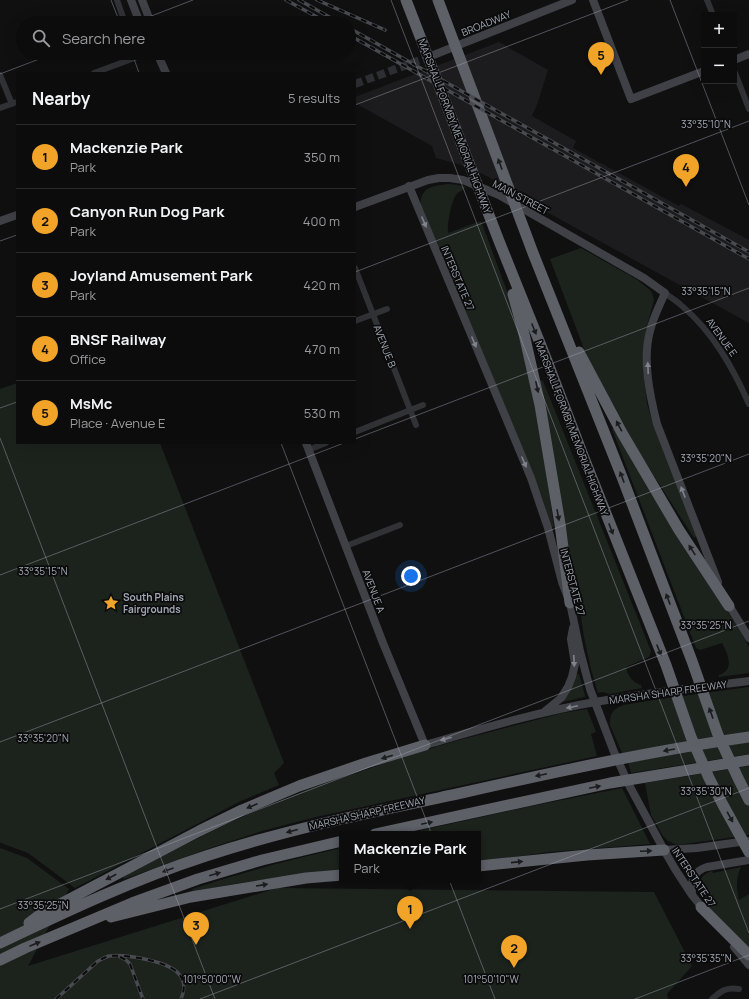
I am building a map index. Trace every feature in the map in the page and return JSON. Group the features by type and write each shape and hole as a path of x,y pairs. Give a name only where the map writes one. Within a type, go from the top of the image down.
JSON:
{"highway":[{"name":"MARSHALL FORMBY MEMORIAL HIGHWAY","path":"406,0 589,472 666,665 691,737 723,805 749,852"},
{"path":"438,0 553,305 622,477 718,734 749,800"},
{"path":"446,0 467,76"},
{"path":"499,241 505,272 515,300 537,387 560,524 570,603"},
{"path":"553,305 622,432 679,530 729,606"},
{"name":"MARSHA SHARP FREEWAY","path":"0,942 83,903 141,879 204,856 256,840 313,825 580,767 708,743 749,737"},
{"path":"0,942 41,914 192,834 242,810 299,786 425,745"},
{"path":"389,831 610,783 749,760"},
{"path":"0,960 132,902 198,879 262,860 339,842"},
{"path":"481,866 587,855 664,850"},
{"path":"74,927 191,897 306,878 339,875"},
{"path":"701,906 749,955"}],"main road":[{"path":"131,0 137,16"},
{"path":"142,0 148,16"},
{"name":"BROADWAY","path":"431,56 572,0"},
{"path":"593,0 631,99 701,72"},
{"path":"737,59 749,54"},
{"path":"160,60 166,72"},
{"name":"MAIN STREET","path":"356,206 428,180 439,178 463,180 499,195 644,278 665,293"},
{"name":"INTERSTATE 27","path":"409,186 531,478 548,528 562,582 570,603 580,651 595,702 622,769 645,815 675,869 692,895 749,965"},
{"path":"0,221 16,215"},
{"path":"665,293 649,332 647,352 651,398 657,424 713,571 729,606 748,637"},
{"name":"AVENUE A","path":"307,446 383,643 425,745"},
{"path":"543,713 561,698 572,677 575,664 571,639 573,623"},
{"name":"MARSHA SHARP FREEWAY","path":"425,745 543,713 595,702 749,681"},
{"path":"664,850 697,848 749,841"},
{"path":"692,895 691,884 693,878 702,868 749,860"}],"street":[{"path":"117,0 123,16"},
{"path":"707,0 712,12"},
{"path":"96,72 125,60"},
{"path":"0,75 14,103 0,108"},
{"path":"737,78 749,109"},
{"name":"AVENUE B","path":"356,271 416,425"},
{"name":"AVENUE E","path":"665,293 682,306 701,324 721,350 738,379 749,404"},
{"path":"356,321 387,308"},
{"path":"356,432 423,405"},
{"path":"307,446 320,444"},
{"path":"346,546 400,525"},
{"path":"712,999 722,990 739,989"}],"shaded area":[{"path":"499,42 548,70 532,116 576,141 573,148 679,206 681,204 749,240 749,323 532,204 485,175 458,164 436,158 432,146 356,104 356,97"},
{"path":"449,184 465,187 457,194 452,203 448,233 481,221 507,291 517,323 540,423 554,527 551,527 531,468 421,208 421,201 424,192 432,187"},
{"path":"581,248 636,279 652,293 654,300 646,330 643,359 647,404 697,536 694,538 636,448 593,370 586,354 550,259"},
{"path":"539,381 543,381 651,651 649,657 626,667 631,678 641,685 642,688 610,694 603,692 598,693 591,669 569,561"},
{"name":"South Plains Fairgrounds","path":"16,383 16,444 160,444 284,763 274,773 279,785 241,801 75,888 28,853 0,842 0,389"},
{"path":"616,428 685,547 749,647 749,673 719,677 719,675 724,673 729,666 728,657 722,643 700,650 696,648 612,429"},
{"path":"577,674 579,674 585,697 562,702 574,683"},
{"path":"749,687 749,733 622,753 610,725 611,715 614,710 624,705"},
{"path":"587,709 596,732 591,734 597,756 316,817 262,831 124,879 123,876 230,822 306,790 452,742 563,713"},
{"path":"749,742 749,754 631,773 628,762"},
{"path":"749,766 749,835 677,845 668,841 663,836 651,815 645,783"},
{"path":"622,788 650,844 549,852 499,859 481,860 481,831 419,831"},
{"path":"0,848 27,858 69,889 28,966 277,888 654,892 692,966 667,994 668,999 0,999"},
{"path":"339,849 339,872 267,879 193,892 192,889 229,877"},
{"path":"741,867 737,879 737,892 739,900 749,894 749,953 727,930 702,898 699,887 700,880 708,872 712,871 713,873"}],"tunnel":[{"path":"356,84 431,56"}],"railway":[{"path":"286,0 315,16"},
{"path":"299,0 328,16"},
{"path":"317,0 353,16"},
{"path":"356,17 385,30"},
{"path":"356,32 749,252"},
{"path":"356,39 749,259"},
{"path":"56,999 98,961 108,956 135,957 156,962 173,969 178,973 183,982 184,989 181,999"},
{"path":"120,957 130,964 143,999"}],"place":[{"name":"MsMc","path":"601,75"},
{"name":"BNSF Railway","path":"686,187"},
{"name":"South Plains Fairgrounds","path":"111,603"},
{"name":"Mackenzie Park","path":"410,929"},
{"name":"Joyland Amusement Park","path":"196,945"},
{"name":"Canyon Run Dog Park","path":"514,968"}]}
